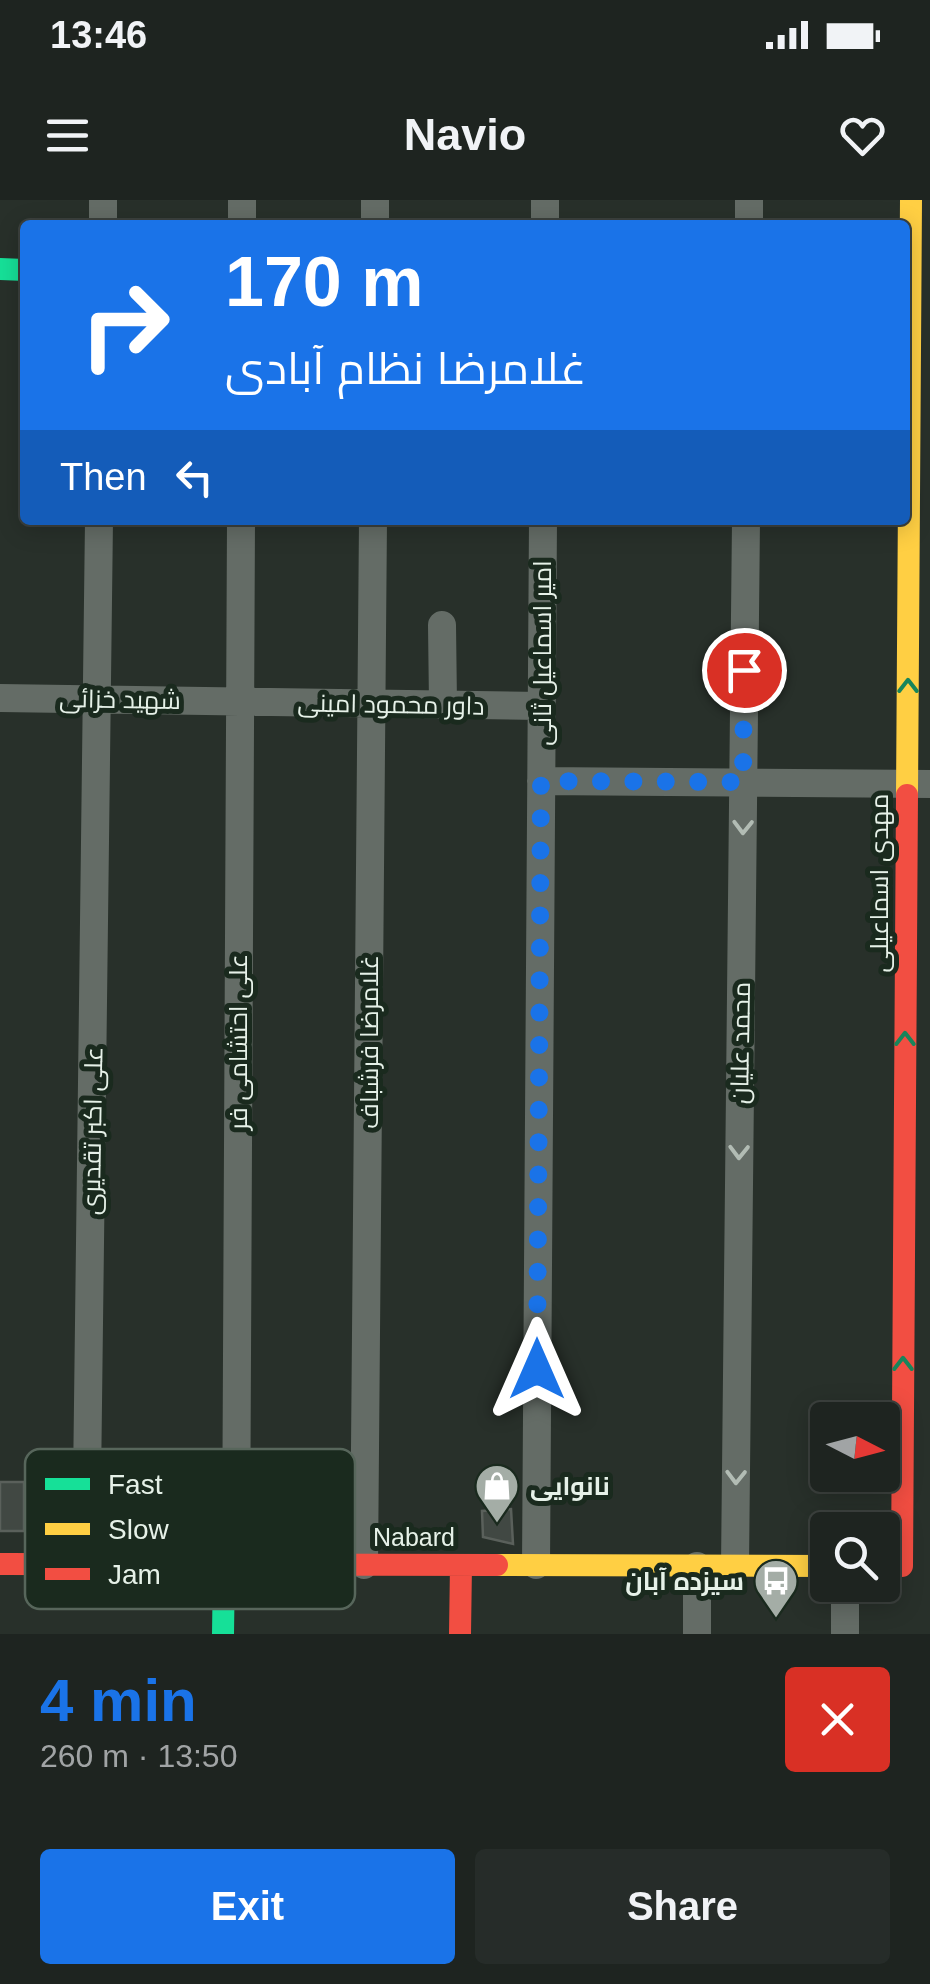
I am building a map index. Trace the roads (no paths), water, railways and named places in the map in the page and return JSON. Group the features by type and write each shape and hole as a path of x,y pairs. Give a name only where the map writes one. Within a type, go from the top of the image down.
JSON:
{"street":[{"name":"مهدی اسماعیلی","path":"894,1512 918,784 910,364"},
{"name":"علی اکبر تقدیری","path":"87,1449 99,525"},
{"name":"علی احتشامی فر","path":"231,1449 241,525"},
{"name":"غلامرضا فرشباف","path":"364,1565 373,525"},
{"name":"امیر اسماعیل ثانی","path":"536,1565 543,525"},
{"name":"محمد علیان","path":"735,1566 746,525"},
{"path":"442,625 443,704"},
{"name":"شهید خزائی","path":"0,698 240,701"},
{"name":"داور محمود امینی","path":"240,701 542,706"},
{"path":"541,781 918,784"},
{"name":"Nabard","path":"355,1565 810,1566"},
{"path":"460,1634 461,1565"},
{"path":"697,1634 698,1566"},
{"path":"900,1566 930,1566"},
{"path":"845,1602 845,1634"},
{"path":"223,1634 226,1609"}],"place":[{"name":"نانوایی","path":"497,1524"},
{"name":"سیزده آبان","path":"776,1619"}]}
